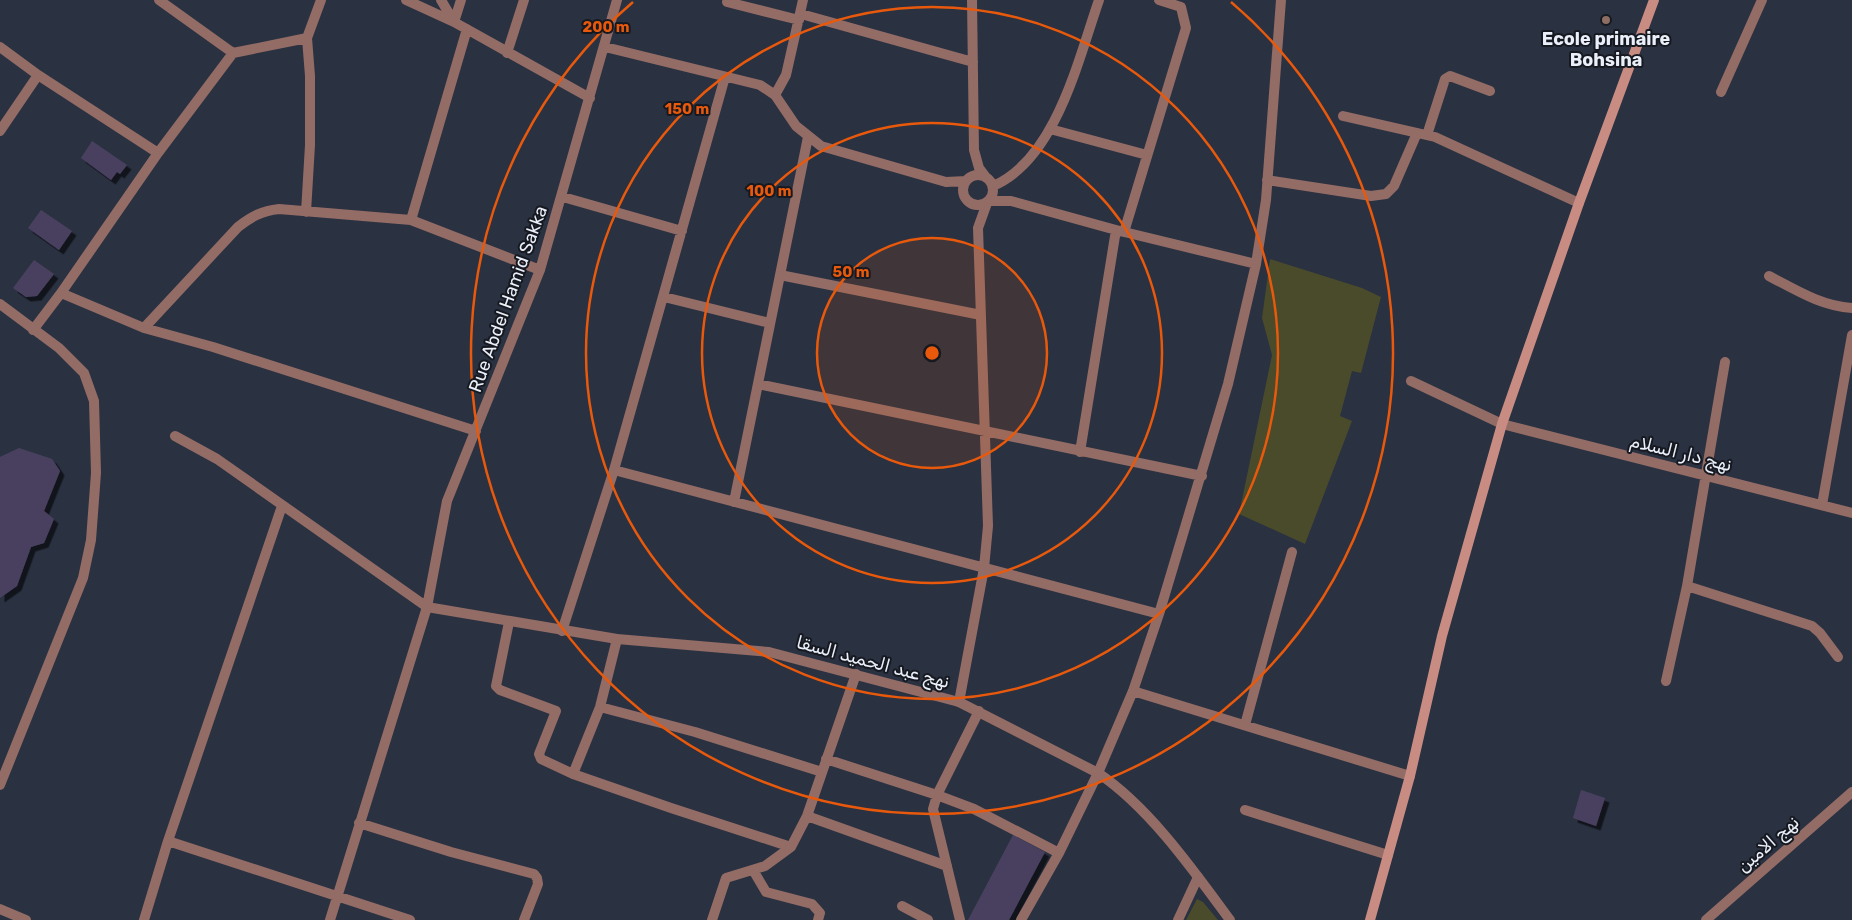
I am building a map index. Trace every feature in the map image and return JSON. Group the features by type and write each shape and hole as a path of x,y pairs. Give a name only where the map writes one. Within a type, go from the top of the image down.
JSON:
{"main road":[{"path":"1370,920 1410,776 1442,636 1502,424 1579,202 1654,0"}],"street":[{"path":"159,0 233,53"},
{"path":"306,212 310,145 308,38 321,0"},
{"path":"406,0 454,22 590,98"},
{"path":"441,0 454,22"},
{"path":"454,22 461,0"},
{"path":"508,53 524,0"},
{"name":"Rue Abdel Hamid Sakka","path":"330,920 427,607 447,501 540,270 563,197 617,0"},
{"path":"775,95 786,75 803,0"},
{"path":"959,702 984,568 988,526 978,228 965,198 974,150 972,0"},
{"path":"978,228 993,188 1019,171 1050,129 1070,84 1099,0"},
{"path":"1080,452 1120,231 1147,155 1186,28 1182,7 1159,0"},
{"path":"1022,920 1059,853 1098,773 1133,691 1202,476 1239,342 1256,264 1267,180 1281,0"},
{"path":"1721,92 1762,0"},
{"path":"727,2 800,17 973,62"},
{"path":"411,220 467,30"},
{"path":"33,330 61,293 158,153 233,53 308,38"},
{"path":"0,47 38,75 158,153"},
{"path":"605,47 760,85 775,95 796,126 821,146 946,182 967,180 974,175 985,176"},
{"path":"0,131 38,75"},
{"path":"1267,180 1371,196 1386,194 1394,186 1422,134 1445,79 1450,76 1490,91"},
{"path":"562,631 614,470 725,77"},
{"path":"1343,116 1422,134 1481,156 1579,202"},
{"path":"1050,129 1147,155"},
{"path":"734,502 808,137"},
{"path":"974,150 979,168 993,188 1011,201"},
{"path":"946,182 978,206 988,202 1011,201 1120,231 1256,264"},
{"path":"563,197 682,231"},
{"path":"144,328 238,227 251,216 266,210 411,220 540,270"},
{"path":"780,275 981,315"},
{"path":"1769,276 1826,304 1852,308"},
{"path":"61,293 144,328 213,347 476,431"},
{"path":"664,297 770,324"},
{"path":"0,304 74,360 89,382 94,400 94,504 91,540 83,578 0,785"},
{"path":"1822,505 1852,335"},
{"path":"1666,680 1687,586 1725,362"},
{"name":"نهج دار السلام","path":"1412,381 1502,424 1852,513"},
{"path":"758,384 1202,476"},
{"path":"175,436 217,459 427,607"},
{"path":"614,470 1159,614"},
{"path":"144,920 168,841 282,506"},
{"path":"1245,725 1292,552"},
{"path":"1687,586 1812,626 1820,632 1838,657"},
{"name":"نهج عبد الحميد السقا","path":"427,607 617,639 769,652 959,702 1098,773 1128,796 1198,877 1230,920"},
{"path":"509,622 497,688 556,711 539,754 540,759 573,774 791,847"},
{"path":"573,774 600,707 617,639"},
{"path":"712,920 726,878 765,866 791,847 807,816 856,674"},
{"path":"1133,691 1410,776"},
{"path":"600,707 695,732 822,772"},
{"path":"960,920 933,809 937,795 979,711"},
{"path":"826,759 974,809 1059,853"},
{"name":"نهج الامين","path":"1706,920 1852,792"},
{"path":"1245,810 1388,855"},
{"path":"807,816 947,866"},
{"path":"359,823 451,852 534,874 538,884 524,920"},
{"path":"168,841 410,920"},
{"path":"754,870 766,892 812,904 820,913 818,920"},
{"path":"1178,920 1198,877"},
{"path":"902,906 928,920"},
{"path":"0,909 26,920"}],"green space":[{"path":"1270,259 1362,288 1381,297 1361,373 1352,371 1340,416 1352,421 1305,544 1239,514 1272,355 1262,318"},
{"path":"1197,899 1203,902 1218,920 1186,920"}],"building":[{"path":"92,141 127,165 120,174 117,172 111,180 81,158"},
{"path":"41,210 72,231 59,250 28,228"},
{"path":"34,260 54,274 37,296 26,297 13,288"},
{"path":"19,448 52,459 60,471 44,511 54,519 44,543 31,547 17,586 0,598 0,457"},
{"path":"1581,790 1605,798 1596,826 1573,818"},
{"path":"1013,835 1045,852 1009,920 968,920"}],"place":[{"name":"Ecole primaire Bohsina","path":"1606,20"}]}
